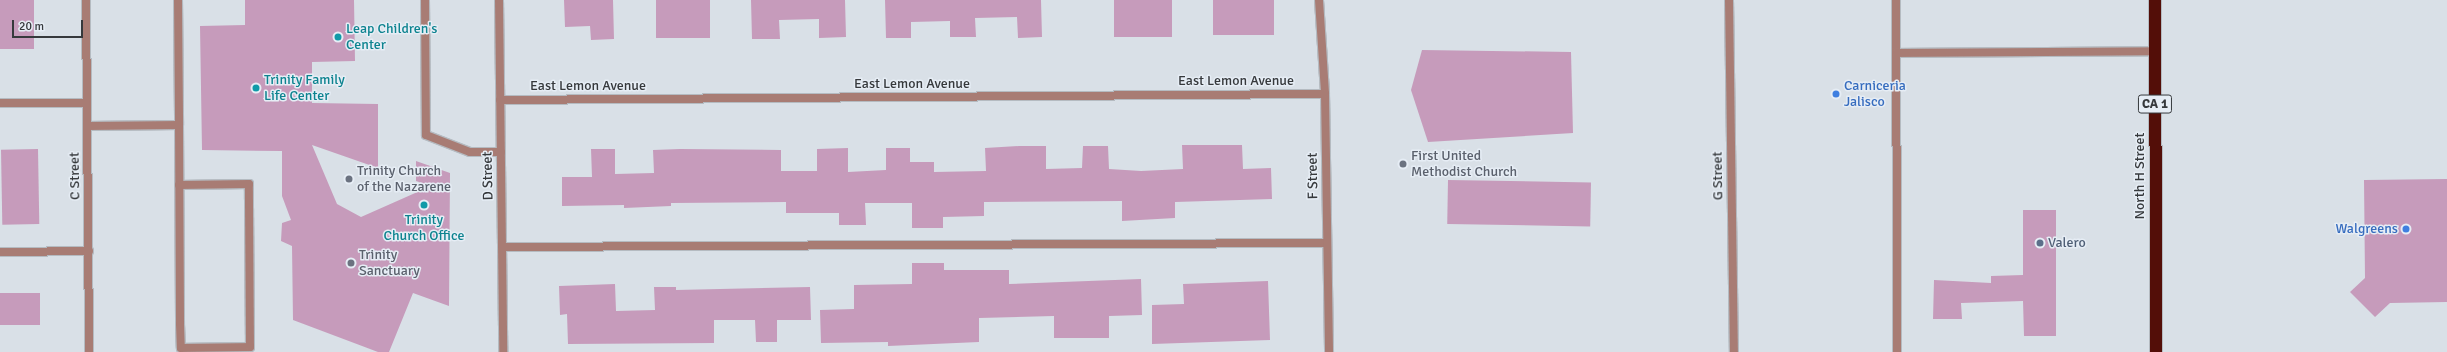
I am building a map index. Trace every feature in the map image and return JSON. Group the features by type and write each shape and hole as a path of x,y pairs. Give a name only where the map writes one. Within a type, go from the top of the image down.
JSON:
{"highway":[{"name":"North H Street","path":"2155,0 2156,352"}],"street":[{"name":"C Street","path":"86,0 86,126 90,352"},
{"path":"178,0 181,348 250,347 249,184 180,185"},
{"path":"425,0 426,135 470,152 501,152"},
{"name":"D Street","path":"499,0 503,352"},
{"name":"F Street","path":"1319,0 1325,94 1329,352"},
{"name":"G Street","path":"1729,0 1734,352"},
{"path":"1896,0 1898,352"},
{"path":"1896,54 2155,50"},
{"name":"East Lemon Avenue","path":"500,100 1325,94"},
{"path":"0,103 86,103"},
{"path":"86,126 179,125"},
{"path":"502,247 1327,243"},
{"path":"0,252 89,252"}],"building":[{"path":"0,0 34,0 34,49 0,49"},
{"path":"245,0 354,0 355,61 312,62 312,103 378,104 378,168 312,145 337,204 361,217 431,186 416,181 416,161 450,173 449,306 413,293 389,352 378,352 293,320 292,246 281,241 282,223 291,220 282,196 282,151 202,150 200,26 245,25"},
{"path":"564,0 613,0 614,39 591,40 590,26 565,27"},
{"path":"656,0 710,0 710,38 656,38"},
{"path":"751,0 845,0 846,37 819,38 819,19 779,20 780,39 752,39"},
{"path":"885,0 1041,0 1042,37 1018,38 1017,17 975,18 976,37 950,37 950,21 911,22 911,38 886,38"},
{"path":"1114,0 1172,0 1172,37 1114,37"},
{"path":"1213,0 1274,0 1274,35 1213,35"},
{"path":"1422,50 1571,52 1573,133 1428,142 1411,90"},
{"path":"1182,145 1242,145 1243,169 1271,168 1272,199 1175,202 1175,218 1122,221 1122,201 984,202 984,216 943,217 943,228 912,228 912,203 865,203 866,225 839,225 839,213 786,213 786,202 671,203 671,206 624,208 624,205 562,206 562,177 592,177 591,149 615,149 615,174 654,173 653,150 680,149 781,150 781,171 817,171 817,149 848,148 848,172 886,170 886,148 910,148 910,162 934,162 934,172 986,171 985,148 1019,146 1046,146 1046,169 1082,168 1083,146 1108,146 1109,169 1141,171 1183,169"},
{"path":"38,149 39,224 2,225 1,150"},
{"name":"Walgreens","path":"2447,179 2447,302 2390,303 2375,317 2350,292 2365,278 2364,180"},
{"path":"1448,180 1591,182 1590,226 1447,224"},
{"name":"Valero","path":"2023,210 2056,210 2056,336 2024,336 2023,301 1961,303 1962,319 1933,319 1934,280 1991,283 1991,276 2023,275"},
{"path":"912,263 944,263 944,270 1009,270 1009,284 1141,279 1142,315 1109,316 1109,338 1054,338 1054,316 979,318 979,342 888,346 888,342 821,343 820,310 854,309 854,285 912,284"},
{"path":"1268,281 1270,340 1152,344 1152,305 1184,304 1183,284"},
{"path":"615,284 616,311 655,310 654,287 676,287 676,290 810,287 811,320 777,320 777,342 756,342 755,320 714,320 714,343 568,344 567,314 560,315 559,286"},
{"path":"0,293 40,293 40,325 0,325"}],"place":[{"name":"Leap Children's Center","path":"338,37"},
{"name":"Trinity Family Life Center","path":"256,88"},
{"name":"Carniceria Jalisco","path":"1836,94"},
{"name":"First United Methodist Church","path":"1403,164"},
{"name":"Trinity Church of the Nazarene","path":"349,179"},
{"name":"Trinity Church Office","path":"424,205"},
{"name":"Walgreens","path":"2406,229"},
{"name":"Valero","path":"2040,243"},
{"name":"Trinity Sanctuary","path":"351,263"}]}
